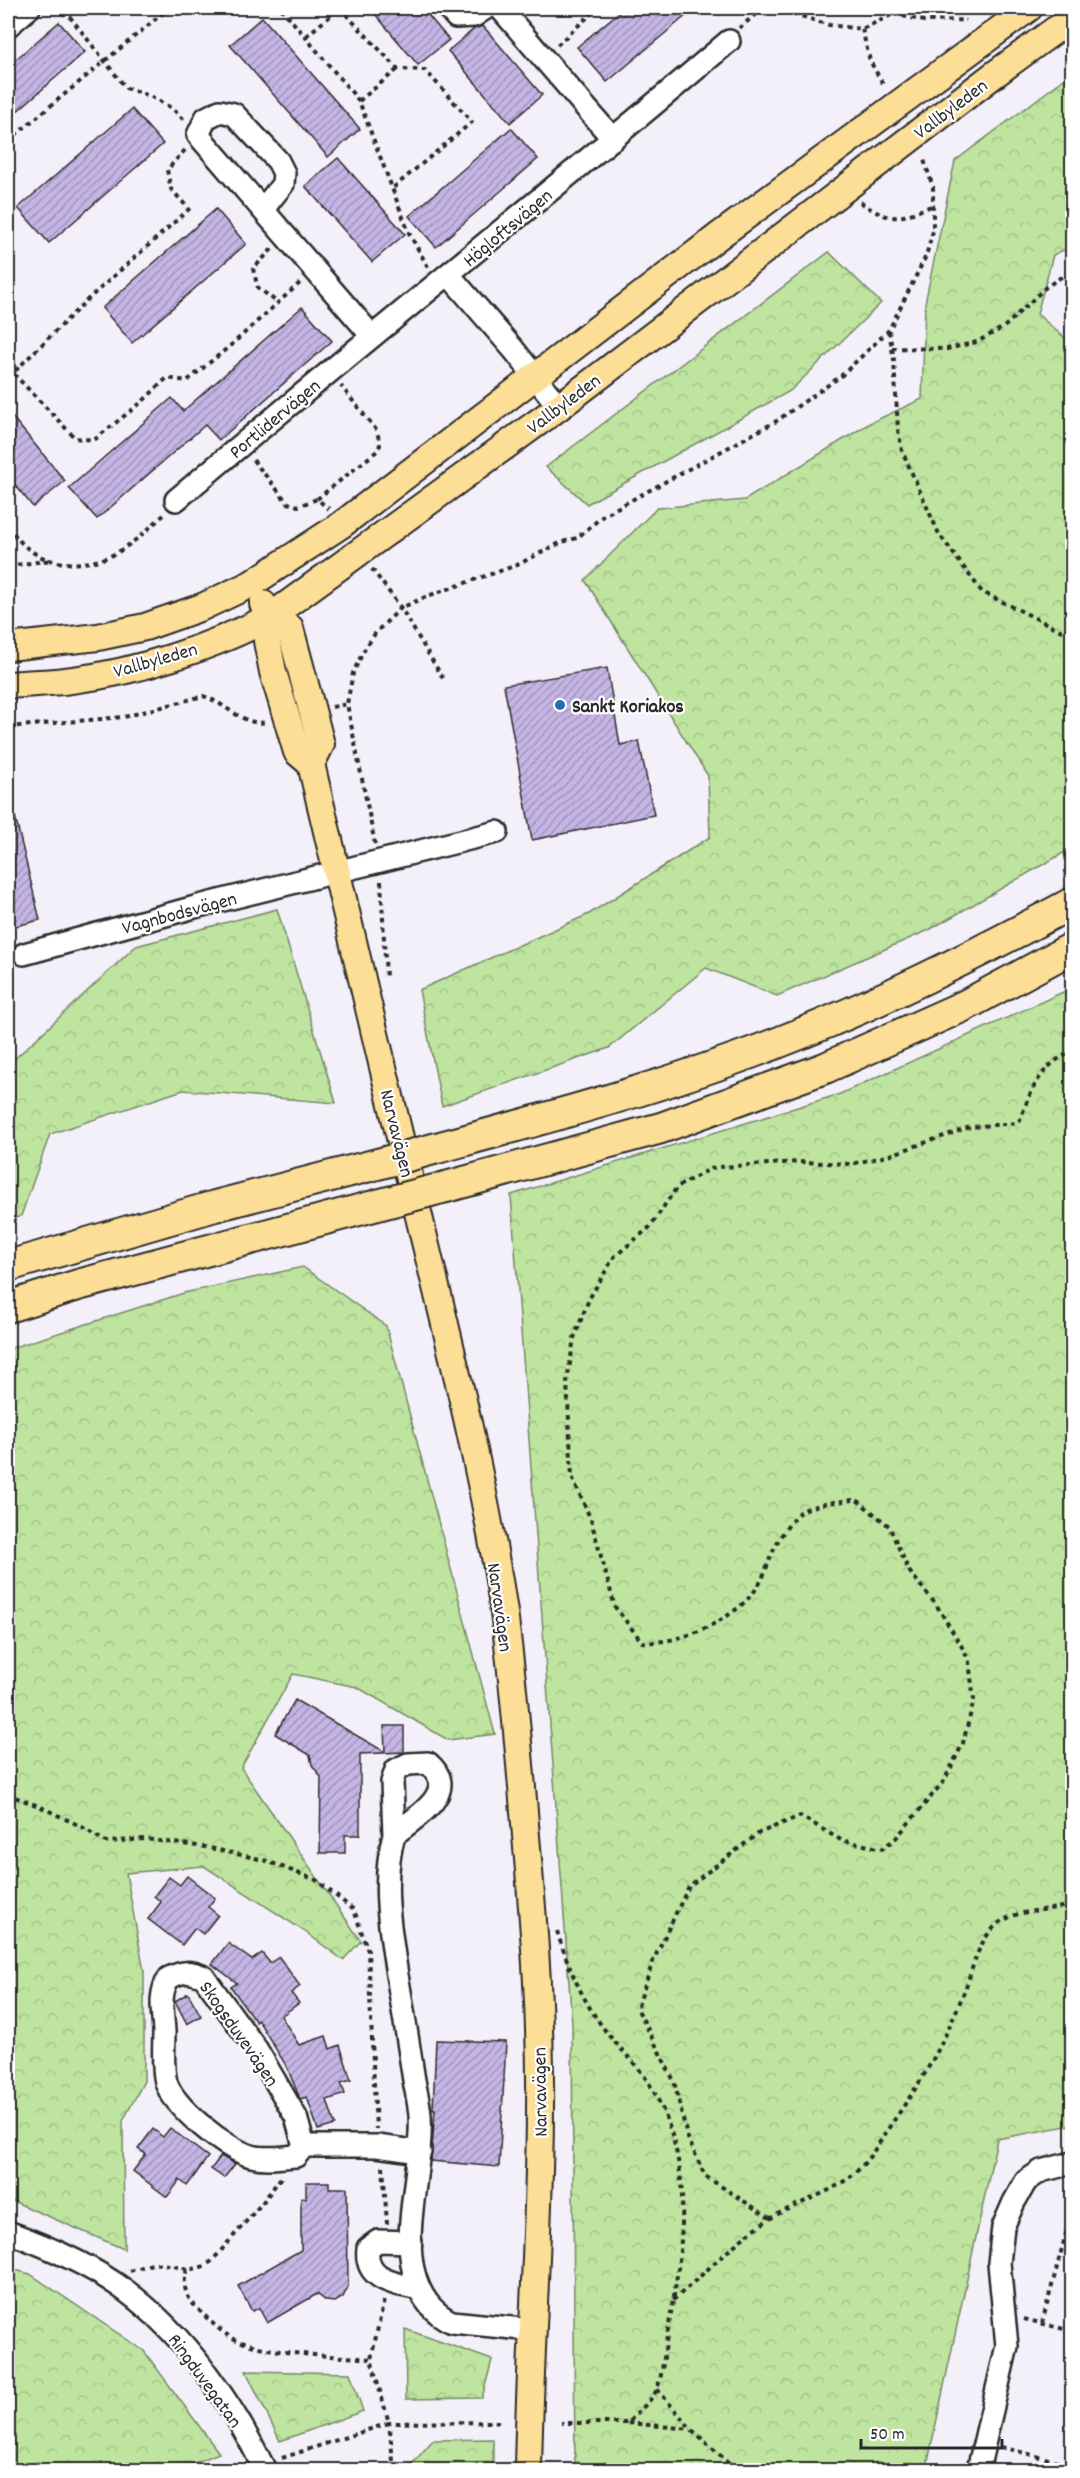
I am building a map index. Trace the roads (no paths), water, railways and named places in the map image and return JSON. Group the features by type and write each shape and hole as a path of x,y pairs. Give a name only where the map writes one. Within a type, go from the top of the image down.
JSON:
{"highway":[{"path":"8,1266 215,1206 613,1100 771,1045 883,998 965,960 1072,903"},
{"path":"8,1307 78,1285 661,1128 825,1068 966,1005 1072,948"}],"main road":[{"name":"Vallbyleden","path":"8,647 98,637 145,627 202,607 251,584 341,525 534,376 858,132 1029,8"},
{"name":"Vallbyleden","path":"8,685 72,680 116,672 238,634 270,617 558,407 995,74 1055,30 1072,21"},
{"name":"Narvavägen","path":"251,584 270,617 290,628 321,744 311,764"},
{"name":"Narvavägen","path":"270,617 267,641 273,672 297,752 311,764 451,1347 481,1483 504,1611 535,1942 539,2044 539,2202 528,2470"},
{"path":"216,641 251,651 273,672"}],"street":[{"path":"8,26 29,8"},
{"path":"448,8 456,17 474,16 486,8"},
{"path":"500,8 613,139"},
{"name":"Högloftsvägen","path":"558,407 471,297 445,278 729,41"},
{"path":"263,209 284,184 284,173 278,161 234,114 220,111 206,118 198,135 372,336"},
{"name":"Portlidervägen","path":"176,500 445,278"},
{"name":"Vagnbodsvägen","path":"24,954 195,906 497,832"},
{"path":"394,1835 389,1863 388,1912 420,2113 420,2152 411,2242 412,2268 419,2289 429,2307 452,2322 532,2330"},
{"name":"Skogsduvevägen","path":"300,2151 297,2117 263,2060 204,1977 191,1971 180,1972 169,1978 162,1995 166,2081 174,2099 183,2110 237,2151 260,2158 300,2151 377,2146 420,2152"},
{"path":"979,2470 1007,2346 999,2263 1003,2228 1026,2181 1041,2170 1072,2163"},
{"name":"Ringduvegatan","path":"8,2232 81,2264 126,2291 166,2326 194,2358 254,2448 273,2464"},
{"path":"411,2242 378,2241 368,2248 366,2260 372,2272 382,2278 419,2289"}],"place":[{"name":"Sankt Koriakos","path":"560,705"}]}
